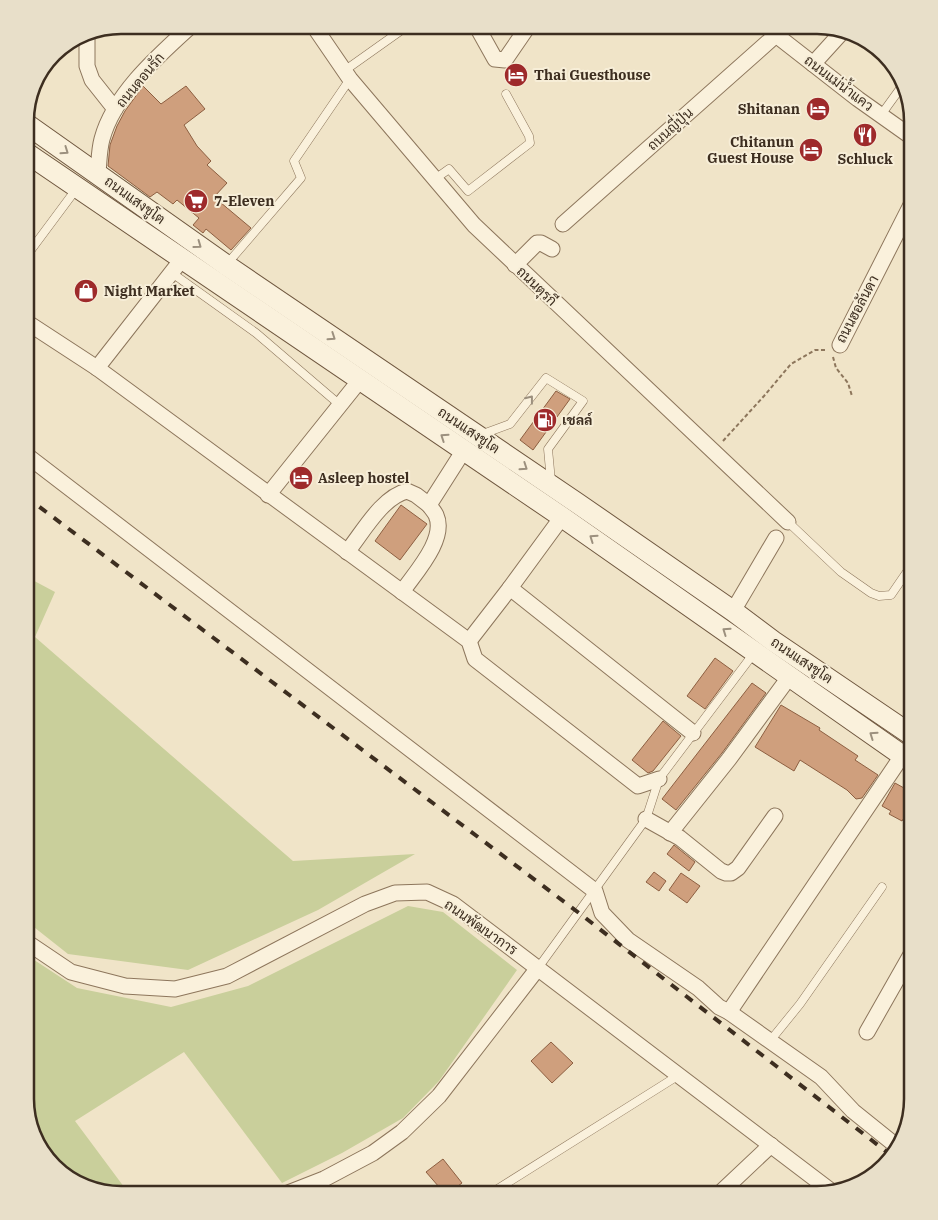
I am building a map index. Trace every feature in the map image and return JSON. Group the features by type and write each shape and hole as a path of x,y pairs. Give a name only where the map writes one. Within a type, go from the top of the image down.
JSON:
{"main road":[{"name":"ถนนแสงชูโต","path":"34,129 98,173 411,402 464,450 904,756"},
{"name":"ถนนแสงชูโต","path":"34,158 78,187 177,266 360,380 411,402 478,436 904,730"},
{"path":"562,517 577,503"},
{"path":"842,713 855,696"}],"street":[{"name":"ถนนดอนรัก","path":"98,173 102,139 115,108 163,50 182,34"},
{"name":"ถนนตุรกี","path":"319,34 347,75 474,225 712,453 788,522"},
{"path":"481,34 495,59 504,60 523,34"},
{"name":"ถนนญี่ปุ่น","path":"563,224 767,34"},
{"name":"ถนนแม่น้ำแคว","path":"776,34 904,132"},
{"path":"813,64 838,37"},
{"path":"87,41 87,66 92,80 115,108"},
{"name":"ถนนฮอลันดา","path":"835,347 904,218"},
{"path":"515,265 537,243 552,249"},
{"path":"97,368 177,266"},
{"path":"34,327 97,368 469,641 475,659 638,786 659,779"},
{"path":"268,495 360,380"},
{"path":"429,505 464,450"},
{"path":"34,461 595,891 602,912 628,940 698,988 719,1007 821,1076 853,1111 893,1143"},
{"path":"347,552 380,510 394,496 408,491 416,495 429,505 436,516 438,524 437,536 431,550 402,592"},
{"path":"469,641 562,517"},
{"path":"733,611 776,538"},
{"path":"510,588 693,733"},
{"path":"670,832 729,759 790,676"},
{"path":"729,1012 904,765"},
{"path":"646,819 680,838 721,871 731,873 738,868 775,816"},
{"name":"ถนนพัฒนาการ","path":"34,947 71,972 125,986 175,989 227,976 365,904 395,893 427,892 453,904 825,1186"},
{"path":"867,1032 904,967"},
{"path":"306,1186 324,1179 373,1153 402,1132 439,1096 538,968"},
{"path":"728,1186 772,1145"}],"lane":[{"path":"226,266 301,178 294,161 347,75 397,34"},
{"path":"881,115 899,90"},
{"path":"435,179 449,169 468,191 530,143 530,136 506,94"},
{"path":"34,246 78,187"},
{"path":"177,266 340,405"},
{"path":"478,436 510,424 546,378 583,401 548,449 551,485"},
{"path":"788,522 841,572 871,593 880,596 890,595 904,576"},
{"path":"538,968 646,819 659,779 755,652"},
{"path":"770,1041 800,1004 882,887"},
{"path":"502,1186 679,1075"}],"path":[{"path":"835,347 836,368 848,383 852,396"},
{"name":"ถนนฮอลันดา","path":"712,453 791,364 815,350 835,347"}],"green space":[{"path":"34,581 55,592 35,637 293,861 415,854 318,910 188,970 68,954 34,927"},
{"path":"408,906 443,912 517,970 439,1081 403,1118 342,1153 282,1183 184,1052 75,1121 123,1186 109,1186 87,1180 59,1161 42,1136 34,1111 34,960 77,988 171,1007 248,986"}],"building":[{"path":"143,86 161,104 186,86 205,109 184,125 197,146 211,161 207,165 227,183 214,197 251,228 231,250 206,229 203,233 193,225 199,218 177,200 173,204 157,192 150,197 108,166 110,145 117,126"},
{"name":"เชลล์","path":"556,391 570,399 533,450 520,440"},
{"path":"401,505 427,524 400,560 375,541"},
{"path":"715,658 733,671 705,709 687,696"},
{"path":"752,683 766,693 722,753 676,810 662,799"},
{"path":"781,705 820,728 819,730 858,756 855,760 878,775 862,798 856,799 847,790 800,760 794,771 755,747"},
{"path":"663,721 681,736 653,771 648,773 632,760"},
{"path":"895,783 904,788 904,818 902,821 889,814 891,811 882,806"},
{"path":"674,845 695,862 689,871 667,854"},
{"path":"654,872 666,881 659,891 646,882"},
{"path":"681,873 700,886 687,903 669,890"},
{"path":"551,1042 573,1063 552,1083 531,1061"},
{"path":"443,1159 462,1183 458,1186 438,1186 426,1172"}],"railway":[{"path":"34,503 579,913 886,1152"}],"place":[{"name":"Thai Guesthouse","path":"516,75"},
{"name":"Shitanan","path":"818,109"},
{"name":"Schluck","path":"865,135"},
{"name":"Chitanun Guest House","path":"811,150"},
{"name":"7-Eleven","path":"196,201"},
{"name":"Night Market","path":"86,291"},
{"name":"เชลล์","path":"545,420"},
{"name":"Asleep hostel","path":"301,478"}]}
